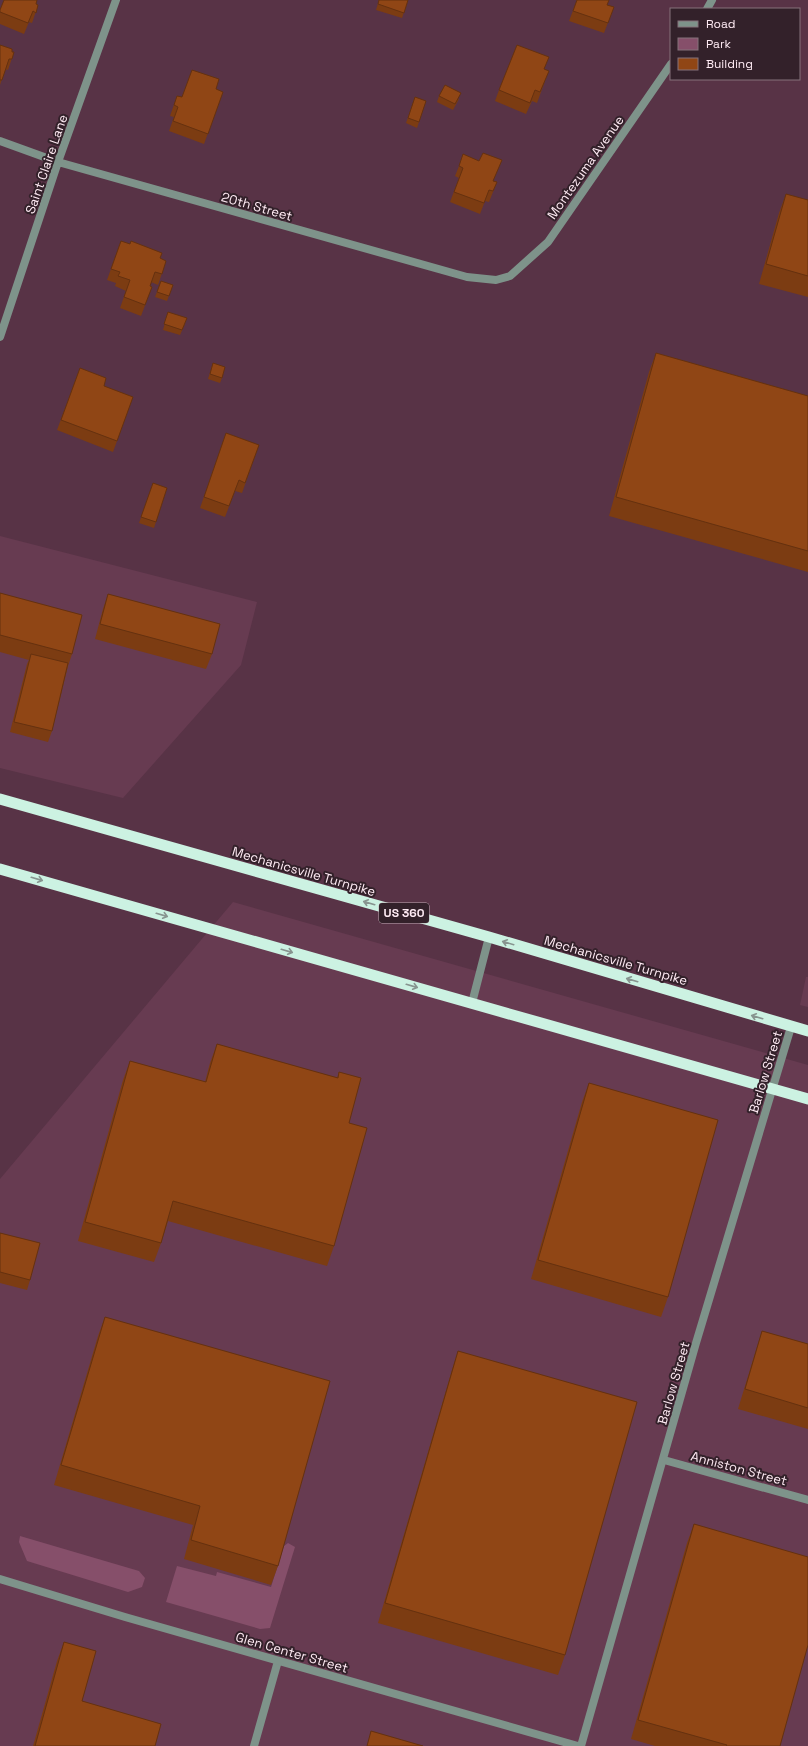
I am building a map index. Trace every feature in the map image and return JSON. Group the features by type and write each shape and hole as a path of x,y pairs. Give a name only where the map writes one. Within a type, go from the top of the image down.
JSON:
{"highway":[{"name":"Mechanicsville Turnpike","path":"0,798 488,937 808,1031"},
{"path":"0,868 808,1099"}],"street":[{"name":"Saint Claire Lane","path":"0,337 58,162 116,0"},
{"name":"Montezuma Avenue","path":"510,276 548,242 670,65"},
{"name":"20th Street","path":"0,142 58,162 467,277 496,280 510,276"},
{"path":"472,1003 488,937"},
{"name":"Barlow Street","path":"581,1746 664,1460 696,1343 791,1027"},
{"name":"Anniston Street","path":"664,1460 808,1500"},
{"name":"Glen Center Street","path":"0,1579 278,1661 578,1746"},
{"path":"254,1746 278,1661"}],"shaded area":[{"path":"0,536 257,602 241,665 123,798 0,768"},
{"path":"233,902 808,1065 808,1746 0,1746 0,1179"},
{"path":"806,977 808,977 808,1007 800,1005"}],"green space":[{"path":"20,1536 139,1571 145,1578 142,1587 128,1592 27,1561 19,1542"},
{"path":"288,1543 295,1547 270,1628 260,1629 166,1602 177,1566 216,1576 217,1572 271,1587 284,1546"}],"building":[{"path":"4,0 37,0 36,4 38,5 36,13 33,11 28,23 0,12"},
{"path":"379,0 408,0 404,13 378,4"},
{"path":"577,0 609,0 607,5 614,7 608,23 573,11"},
{"path":"0,45 12,49 12,52 14,52 12,59 9,59 2,80 0,80"},
{"path":"517,45 549,57 544,69 549,71 540,92 535,90 530,103 499,90"},
{"path":"192,70 219,79 216,89 223,92 208,134 173,121 178,107 174,105 177,96 182,97"},
{"path":"445,85 461,93 455,104 439,96"},
{"path":"415,97 426,101 419,122 408,118"},
{"path":"483,153 502,160 493,181 497,182 493,191 489,190 484,203 454,192 463,168 459,166 463,154 479,161"},
{"path":"786,194 808,200 808,276 766,264"},
{"path":"121,241 130,244 131,241 162,253 160,258 166,261 162,274 155,272 150,286 152,287 145,305 124,297 130,280 118,276 120,272 111,269"},
{"path":"161,281 173,285 169,296 157,292"},
{"path":"168,312 187,318 182,330 164,324"},
{"path":"656,353 808,396 808,551 616,497"},
{"path":"213,363 225,367 222,378 210,374"},
{"path":"80,368 106,378 104,386 133,397 117,441 61,420"},
{"path":"226,433 259,445 245,483 239,480 229,506 204,497"},
{"path":"153,483 167,488 156,522 141,517"},
{"path":"0,593 82,615 72,654 0,635"},
{"path":"108,594 220,624 212,654 100,624"},
{"path":"31,654 68,663 52,731 14,722"},
{"path":"217,1044 338,1078 339,1072 361,1078 349,1123 367,1128 334,1246 173,1201 161,1243 85,1222 130,1061 206,1082"},
{"path":"589,1083 718,1120 668,1297 538,1260"},
{"path":"0,1233 40,1243 30,1280 0,1272"},
{"path":"105,1317 330,1381 278,1566 191,1540 200,1506 61,1465"},
{"path":"762,1331 808,1344 808,1408 745,1389"},
{"path":"458,1351 637,1402 565,1655 385,1603"},
{"path":"694,1524 808,1557 808,1645 780,1746 726,1746 727,1745 638,1720"},
{"path":"64,1642 96,1651 82,1701 161,1724 155,1746 35,1746"},
{"path":"371,1731 423,1746 367,1746"}]}
